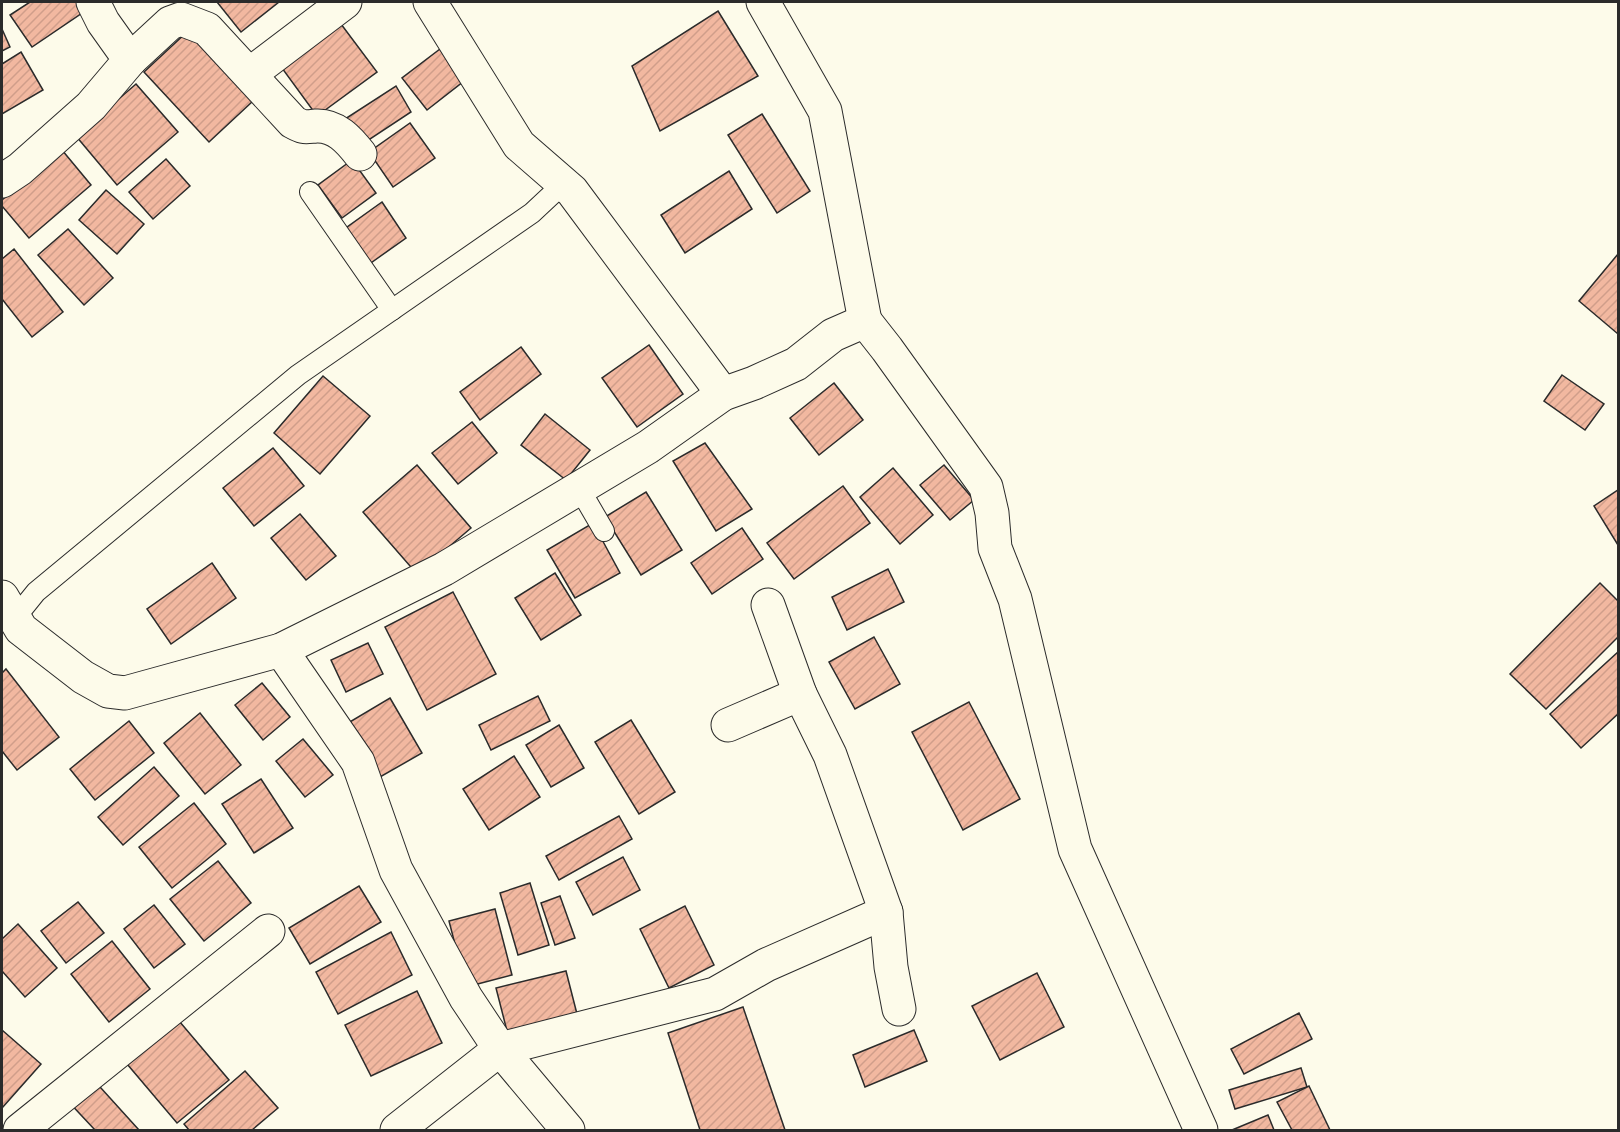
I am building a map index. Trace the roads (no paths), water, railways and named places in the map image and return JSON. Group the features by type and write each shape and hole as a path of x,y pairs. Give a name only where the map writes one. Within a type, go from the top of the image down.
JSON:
{"street":[{"path":"93,2 103,22 130,60"},
{"path":"250,74 345,2"},
{"path":"430,2 519,145 572,191 723,394"},
{"path":"763,2 825,111 865,321 986,487 992,513 995,548 1014,599 1075,849 1201,1131"},
{"path":"2,181 20,169 91,106 130,60 170,23 181,19 207,29 293,122 305,128 318,126 337,131 346,136 360,154"},
{"path":"10,622 83,677 108,691 125,693 281,650 444,569 648,447 723,394 796,364 834,335 865,321"},
{"path":"768,604 800,694 830,755 886,912 891,967 899,1009"},
{"path":"281,650 358,762 396,870 466,998 500,1049 568,1131"},
{"path":"728,725 800,694"},
{"path":"397,1131 500,1049 715,994 766,965 886,912"},
{"path":"20,1131 268,931"}],"lane":[{"path":"10,622 36,592 298,375 532,213 563,184"},
{"path":"310,192 392,310"},
{"path":"579,488 604,531"}]}
